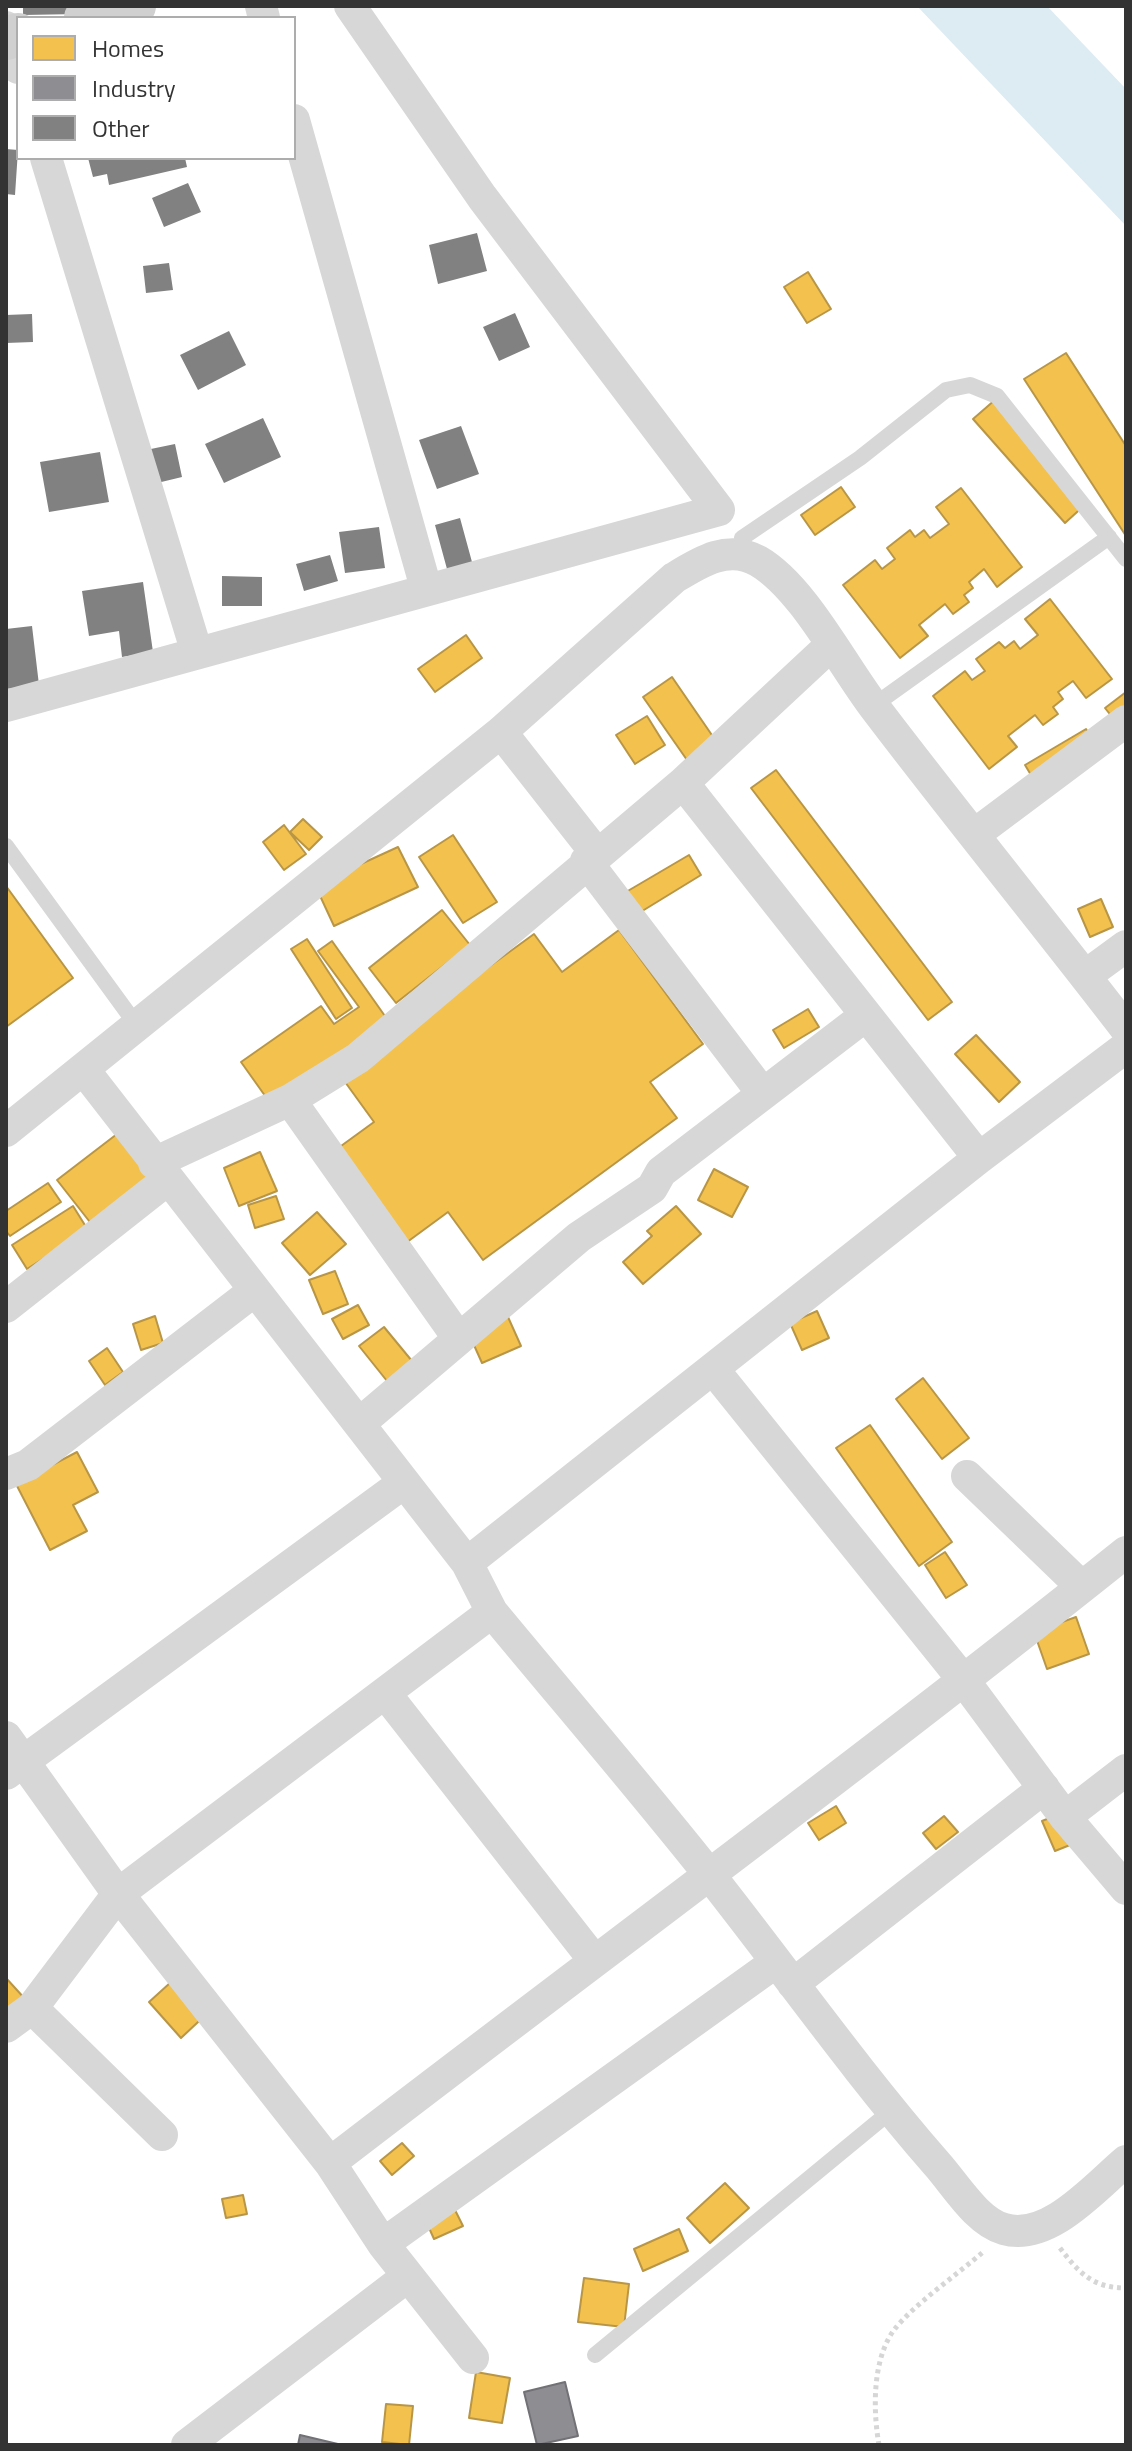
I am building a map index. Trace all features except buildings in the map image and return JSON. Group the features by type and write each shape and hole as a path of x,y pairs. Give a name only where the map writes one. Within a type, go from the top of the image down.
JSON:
{"main road":[{"path":"94,16 134,6"}],"street":[{"path":"6,706 426,588 719,510 482,197 350,6"},
{"path":"296,127 426,588"},
{"path":"47,160 197,653"},
{"path":"6,1131 501,732 674,578 702,560 749,549 786,581 873,706 1126,1029"},
{"path":"6,1307 161,1171 290,1100 358,1058 591,857 683,783 830,646"},
{"path":"975,834 1126,721"},
{"path":"501,732 763,1094"},
{"path":"683,783 979,1158"},
{"path":"1085,976 1126,946"},
{"path":"360,1423 579,1237 652,1188 661,1172 865,1016"},
{"path":"467,1563 979,1158 1126,1047"},
{"path":"84,1070 360,1423 402,1484 467,1563 492,1612 708,1873 891,2111 984,2219 1008,2230 1042,2225 1057,2218 1126,2161"},
{"path":"290,1100 459,1339"},
{"path":"6,1474 28,1465 254,1291"},
{"path":"713,1369 965,1682 1065,1817 1126,1889"},
{"path":"967,1476 1082,1587"},
{"path":"402,1484 11,1757 330,2163 383,2244 473,2358"},
{"path":"330,2163 708,1873 965,1682 1126,1552"},
{"path":"6,2027 32,2008 118,1894 492,1612"},
{"path":"385,1693 594,1960"},
{"path":"1065,1817 1126,1770"},
{"path":"383,2244 784,1973 1044,1788"},
{"path":"32,2008 162,2135"},
{"path":"187,2445 408,2276"}],"lane":[{"path":"749,549 946,390 970,385 997,396 1126,559"},
{"path":"873,706 1109,537"},
{"path":"6,846 138,1027"},
{"path":"595,2355 891,2111"}],"path":[{"path":"1042,2225 1079,2274 1094,2283 1126,2288"},
{"path":"879,2445 875,2394 884,2349 894,2330 1008,2230"}],"shaded area":[{"path":"917,6 1047,6 1126,89 1126,226"}]}
